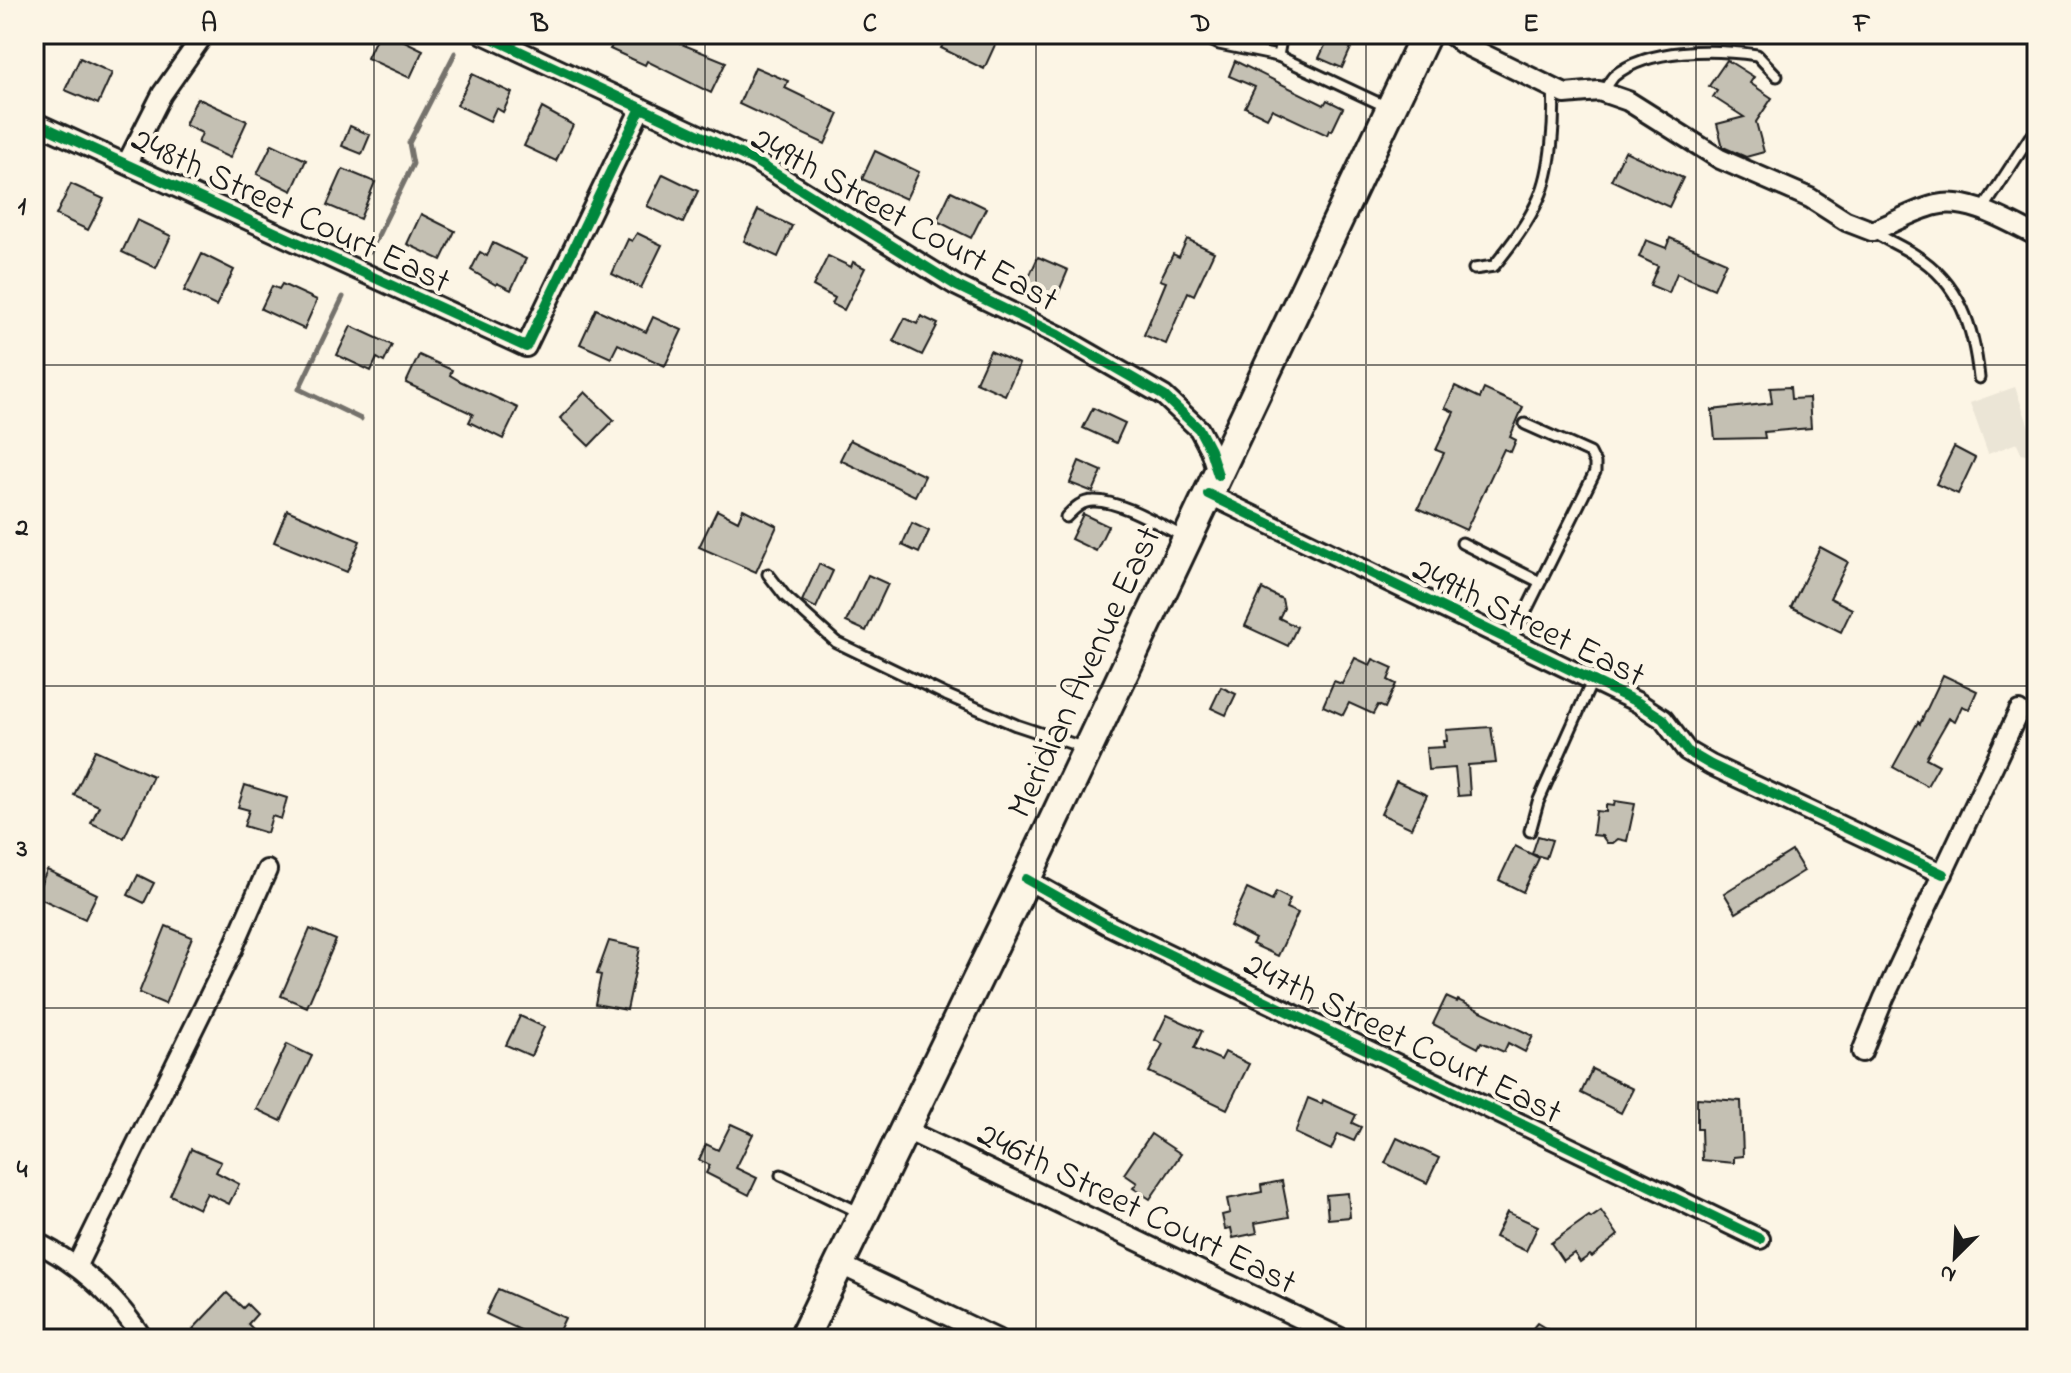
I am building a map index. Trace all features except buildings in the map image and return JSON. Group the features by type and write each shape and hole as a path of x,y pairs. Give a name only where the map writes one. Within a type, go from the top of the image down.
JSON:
{"main road":[{"name":"Meridian Avenue East","path":"803,1339 1026,879 1426,34"}],"street":[{"path":"127,163 162,94 204,34"},
{"name":"249th Street Court East","path":"483,34 774,171 957,286 1058,335 1144,384 1173,403 1199,429 1213,484"},
{"path":"1450,34 1463,44 1565,94 1603,92 1628,101 1720,159 1810,198 1846,221 1872,231 1940,204 1957,203 2037,236"},
{"name":"248th Street Court East","path":"35,124 127,163 526,347 641,108"},
{"name":"249th Street East","path":"1213,484 1511,641 1593,679 1663,719 1687,751 1711,765 1943,874"},
{"path":"1862,1052 1884,998 2019,711"},
{"path":"77,1265 232,950 267,870"},
{"name":"247th Street Court East","path":"1026,879 1108,925 1760,1239"},
{"name":"246th Street Court East","path":"906,1130 1343,1339"},
{"path":"34,1241 77,1265 103,1290 143,1339"},
{"path":"839,1264 997,1339"}],"lane":[{"path":"1198,34 1219,44 1278,56 1391,109"},
{"path":"1278,56 1282,34"},
{"path":"1603,92 1614,77 1669,53 1757,55 1777,76"},
{"path":"1474,269 1494,266 1515,240 1541,196 1555,120 1553,88"},
{"path":"1982,211 2030,137"},
{"path":"1872,231 1928,264 1956,295 1972,331 1979,378"},
{"path":"1511,641 1595,472 1590,453 1525,424"},
{"path":"1066,517 1078,505 1094,501 1130,511 1187,538"},
{"path":"1462,543 1540,582"},
{"path":"768,574 785,596 836,642 1016,725 1088,749"},
{"path":"1530,831 1538,802 1593,679"},
{"path":"781,1175 864,1215"}],"shaded area":[{"path":"2015,387 2037,450 2022,455 2017,443 1988,454 1970,403"}],"waterway":[{"path":"370,252 413,164 409,143 455,53"},
{"path":"343,297 299,389 361,419"}],"cycle path":[{"path":"483,34 755,161 957,286 1058,335 1164,396 1199,429 1218,475"},
{"path":"34,122 526,347 641,108"},
{"path":"1208,494 1637,702 1663,719 1687,751 1711,765 1943,874"},
{"path":"1026,879 1108,925 1760,1239"}]}
